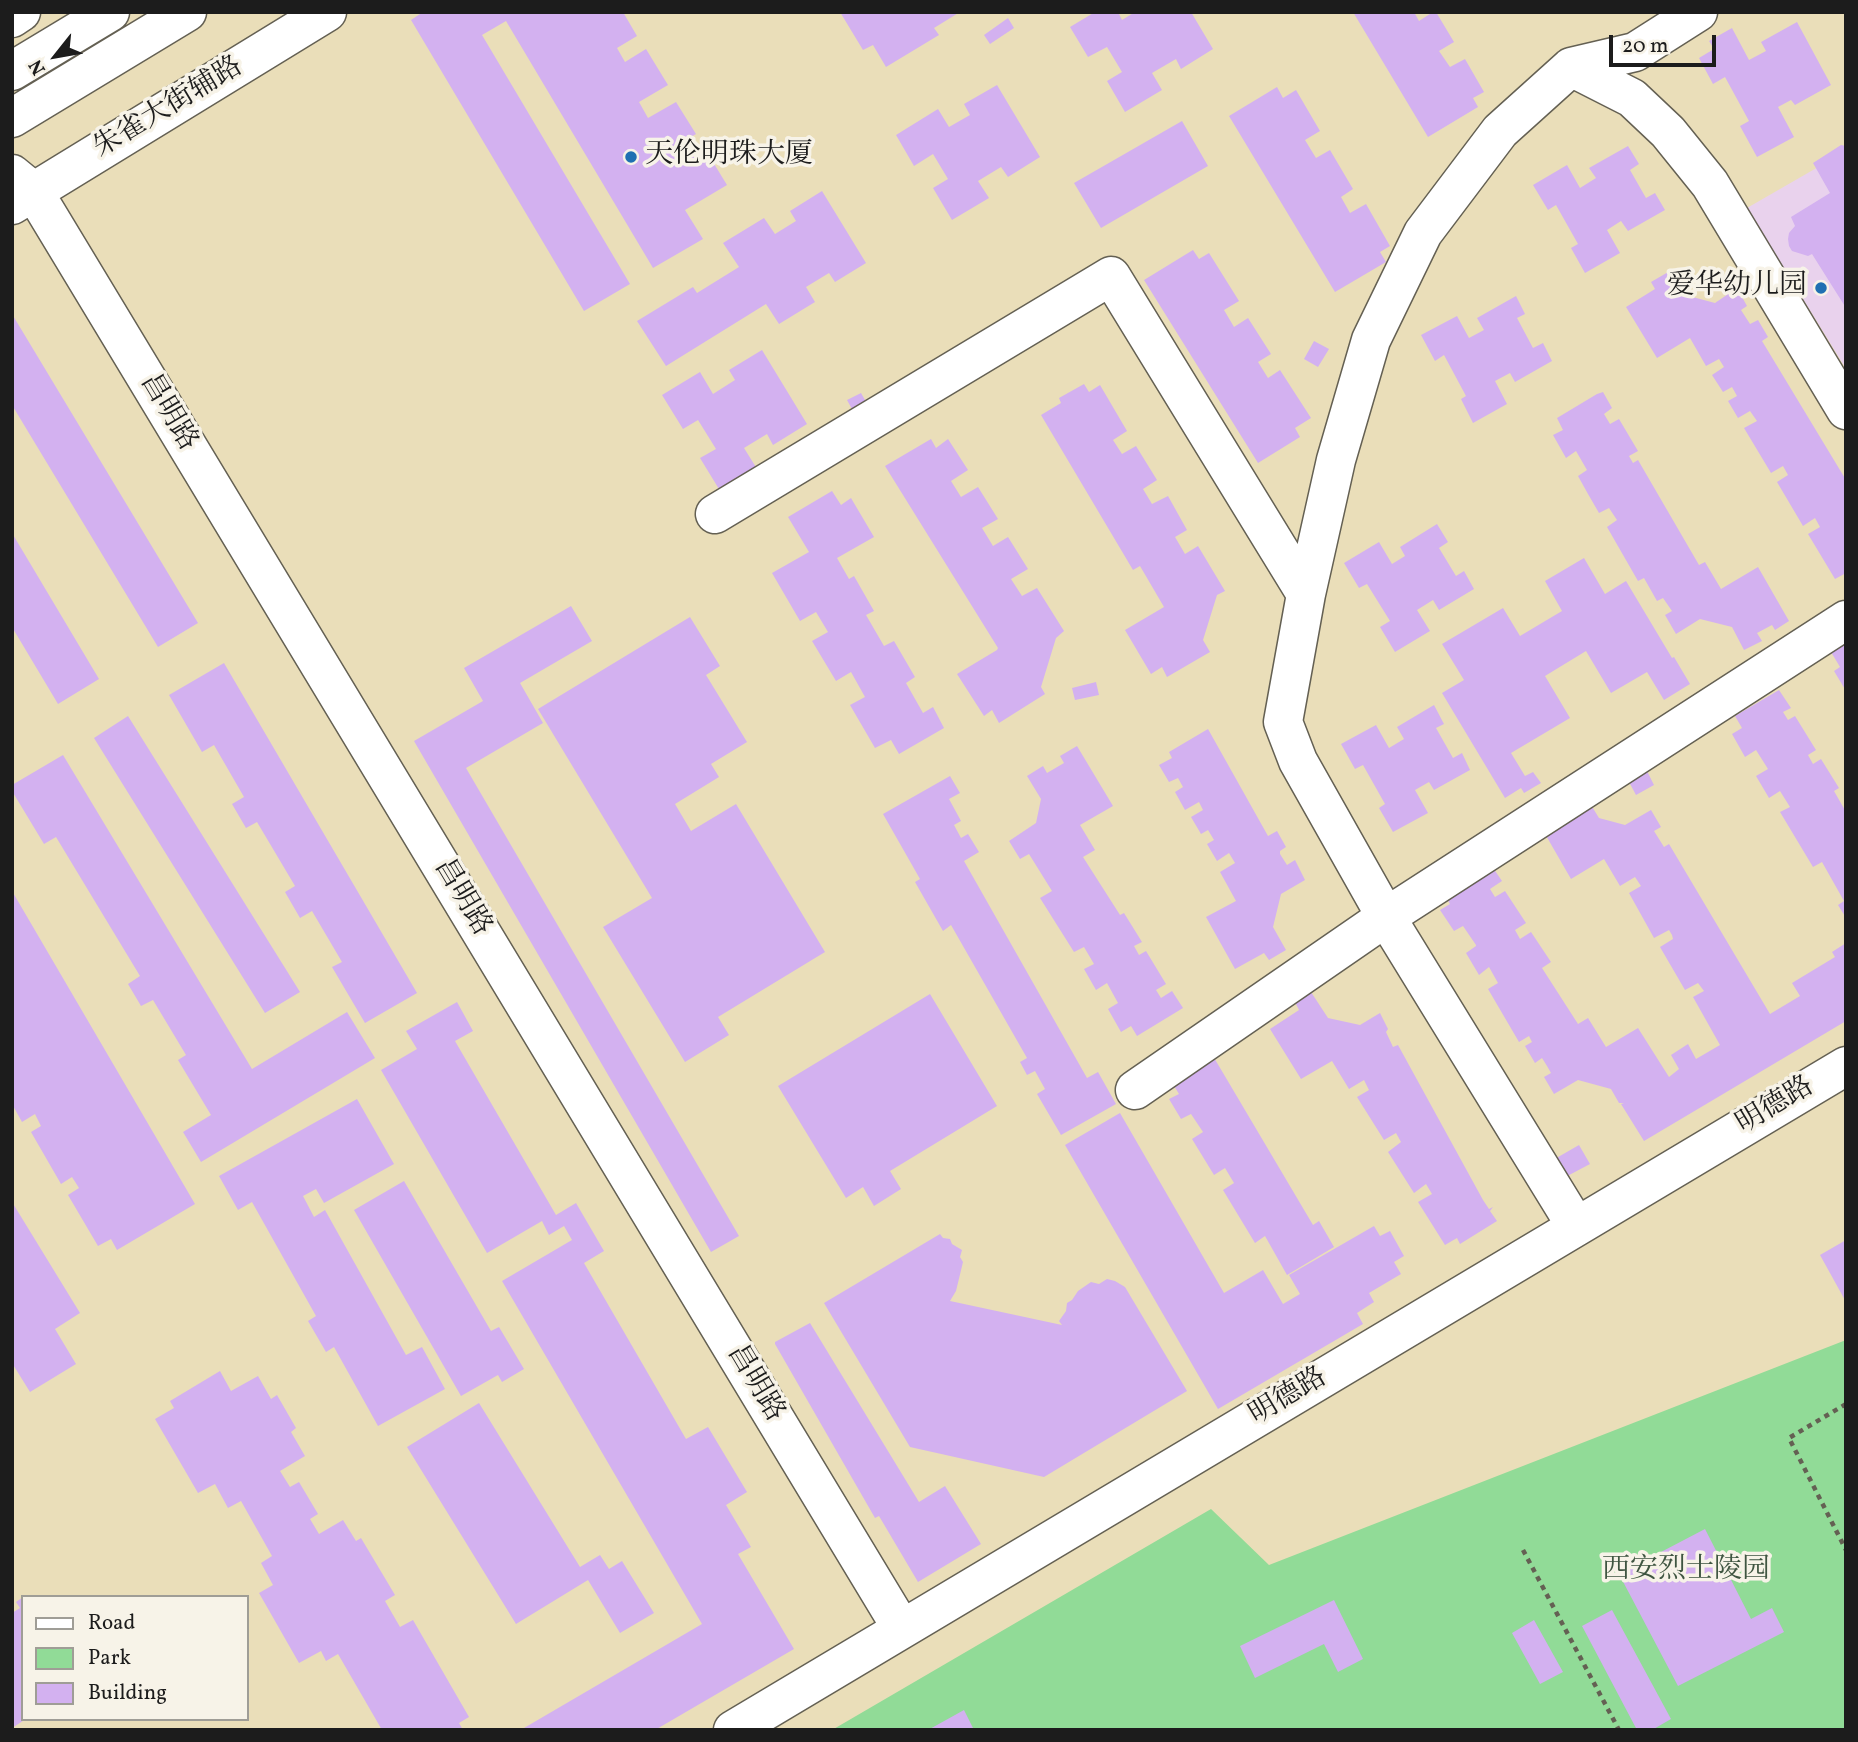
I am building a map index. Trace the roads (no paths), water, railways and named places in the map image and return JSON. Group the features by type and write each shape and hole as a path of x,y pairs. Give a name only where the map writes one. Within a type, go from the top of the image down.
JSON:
{"street":[{"path":"12,18 21,12"},
{"path":"12,71 110,12"},
{"path":"12,118 187,12"},
{"name":"朱雀大街辅路","path":"19,190 327,12"},
{"path":"1576,1227 1387,917 1303,771 1283,722 1306,594 1336,460 1371,340 1423,233 1500,131 1571,67 1635,51 1699,12"},
{"path":"1571,67 1632,99 1668,132 1710,184 1846,410"},
{"name":"昌明路","path":"19,190 902,1629"},
{"path":"715,514 1111,276 1306,594"},
{"path":"1135,1090 1387,917 1846,620"},
{"name":"明德路","path":"733,1730 1846,1066"}],"place":[{"name":"天伦明珠大厦","path":"631,157"},
{"name":"爱华幼儿园","path":"1821,288"}],"park label":[{"name":"西安烈士陵园","path":"1686,1572"}]}
